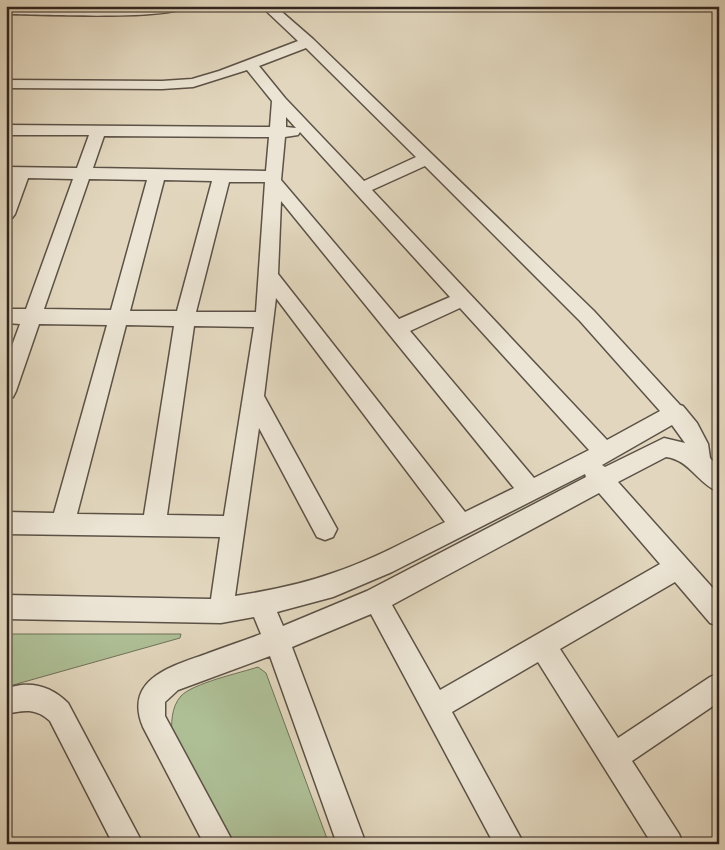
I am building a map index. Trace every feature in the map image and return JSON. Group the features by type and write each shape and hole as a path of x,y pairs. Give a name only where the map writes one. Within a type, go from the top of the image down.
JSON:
{"street":[{"path":"6,10 148,11 180,6"},
{"path":"267,6 308,42 587,316 676,412 689,429 697,444 700,463"},
{"path":"6,84 181,84 206,80 308,42"},
{"path":"250,64 280,101 463,299 678,567 719,614"},
{"path":"221,611 265,320 270,275 273,179 280,101"},
{"path":"6,130 309,132"},
{"path":"6,391 98,131"},
{"path":"361,189 428,159"},
{"path":"6,214 14,172 222,176 273,179 530,490"},
{"path":"63,524 120,318 156,175"},
{"path":"154,525 186,319 222,176"},
{"path":"270,275 461,525"},
{"path":"396,329 463,299"},
{"path":"6,316 265,320"},
{"path":"254,398 325,529"},
{"path":"220,844 152,718 152,702 155,694 162,686 180,675 277,641 376,600 598,466 676,412"},
{"path":"6,607 221,611 261,604 361,575 530,490 598,466 664,447 678,448 688,453 719,482"},
{"path":"6,523 234,527"},
{"path":"435,706 678,567"},
{"path":"376,600 510,844"},
{"path":"261,604 277,641 352,844"},
{"path":"542,644 669,844"},
{"path":"613,758 719,686"},
{"path":"6,701 22,697 42,698 52,704 59,712 130,844"}],"green space":[{"path":"6,634 181,634 180,638 6,687"},
{"path":"258,667 266,673 329,844 231,844 172,738 173,710 178,700 187,691 217,679"}]}
